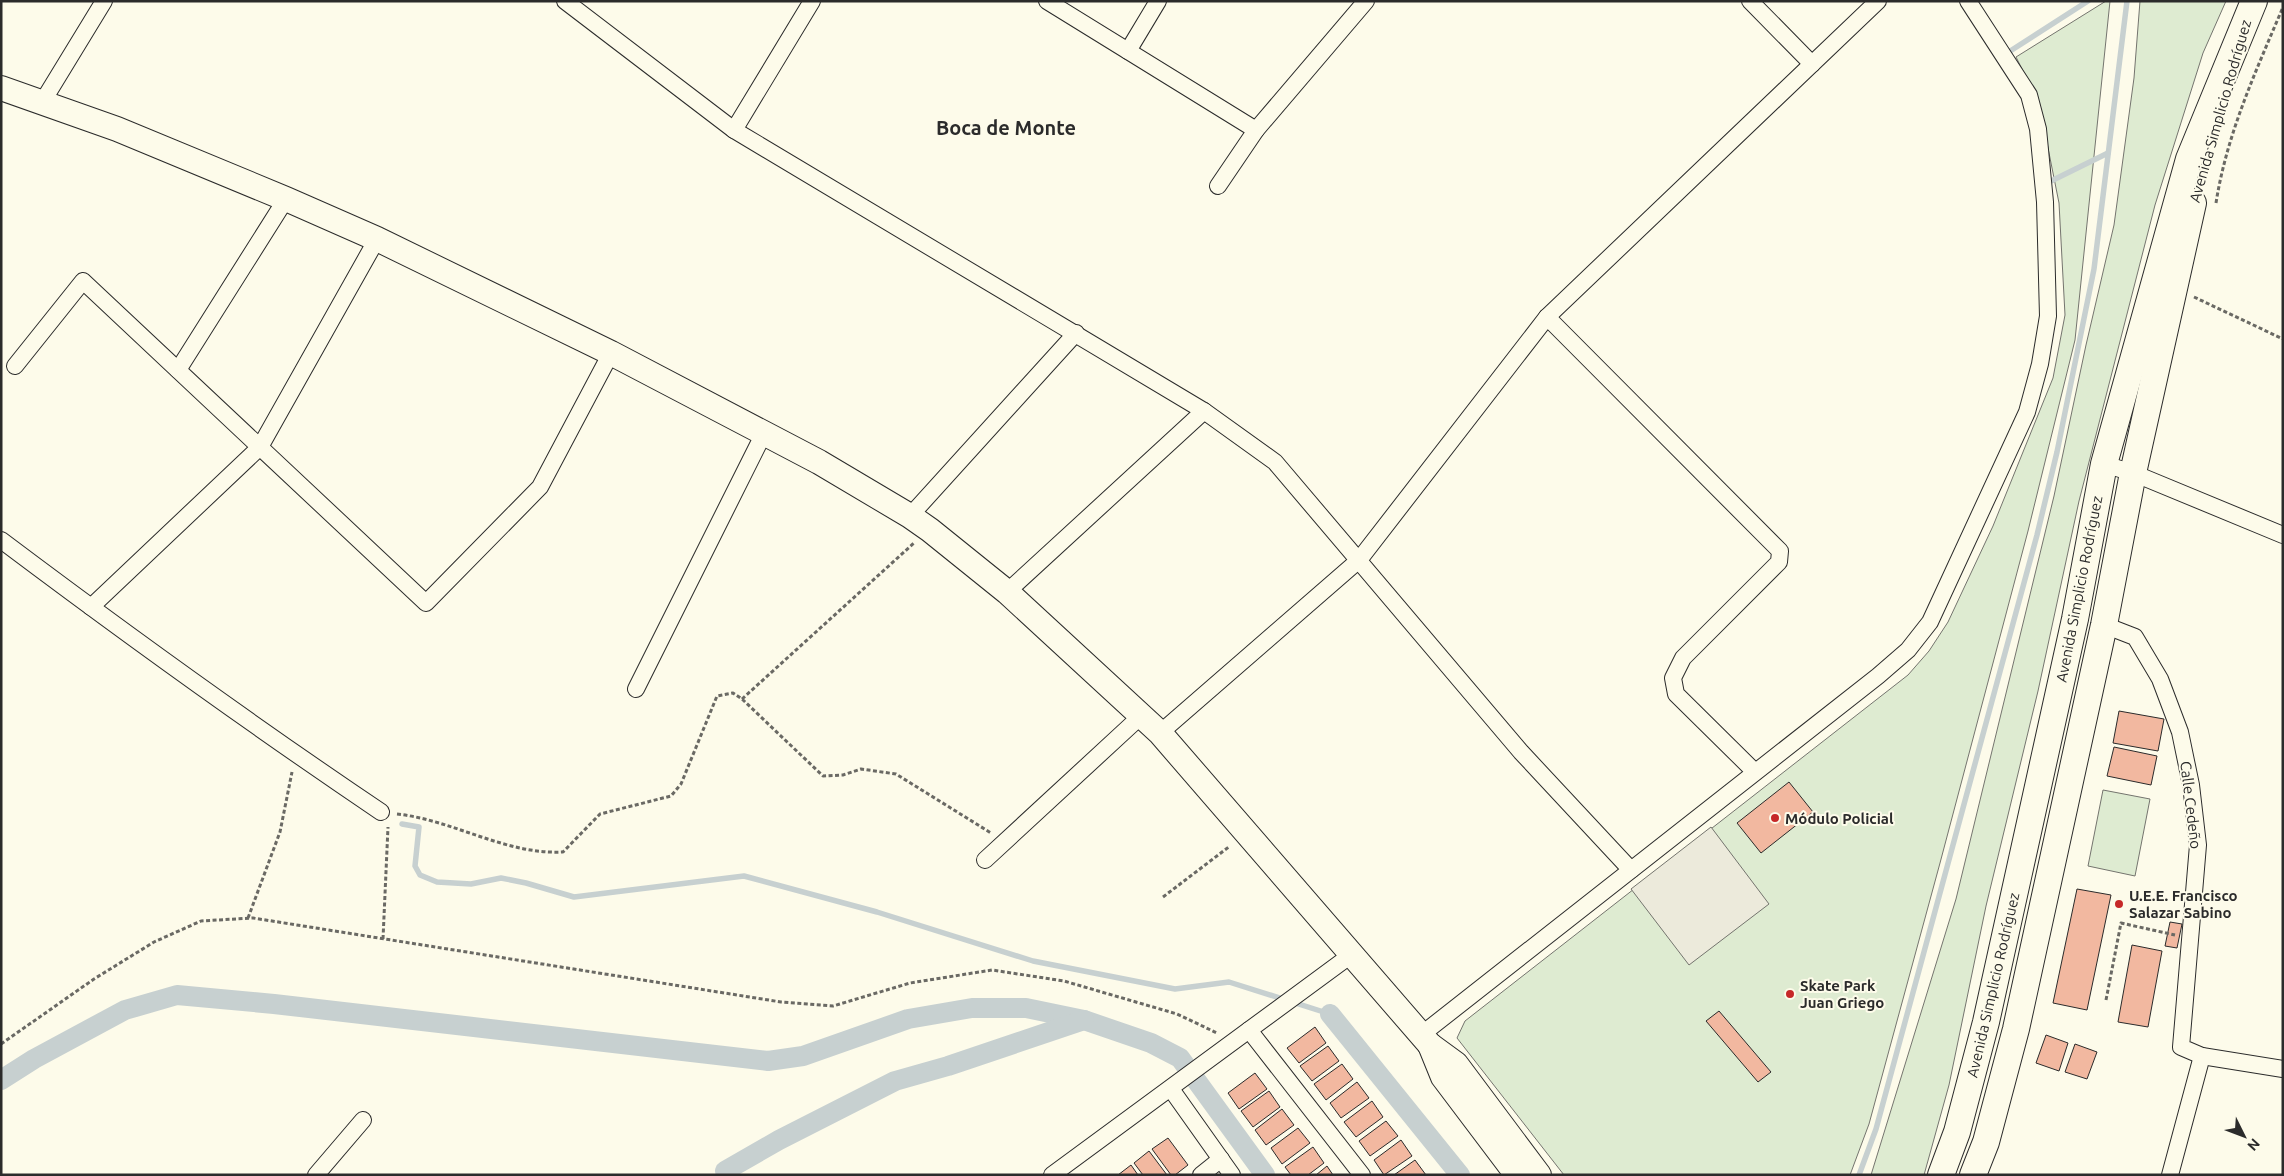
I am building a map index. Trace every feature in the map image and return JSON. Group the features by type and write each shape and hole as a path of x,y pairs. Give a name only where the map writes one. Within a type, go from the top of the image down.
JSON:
{"main road":[{"name":"Avenida Simplicio Rodríguez","path":"1941,1175 1957,1132 1986,1022 2075,619 2104,464 2188,159 2251,7"},
{"name":"Avenida Simplicio Rodríguez","path":"1973,1175 1986,1142 2016,1030 2104,625 2133,473 2202,164 2251,7"},
{"path":"4,93 43,101 117,129 286,199 376,239 611,353 764,433 819,462 930,530 1007,592 1160,733 1426,1040 1456,1064 1539,1175"},
{"path":"1426,1040 1443,1077 1517,1175"}],"street":[{"path":"43,101 104,1"},
{"path":"565,1 734,130 1204,411 1274,462 1521,752 1631,870"},
{"path":"734,130 812,1"},
{"path":"1047,1 1256,130"},
{"path":"1128,52 1158,1"},
{"path":"1218,186 1256,130 1366,1"},
{"path":"1750,1 1812,64"},
{"path":"1160,733 1359,560 1547,317 1878,1"},
{"path":"1426,1040 1631,870 1878,676 1908,650 1930,622 1996,482 2030,402 2040,364 2048,316 2045,202 2038,129 2029,95 1968,1"},
{"path":"178,370 286,199"},
{"path":"91,607 260,447 376,239"},
{"path":"14,366 83,281 426,603 540,488 611,353"},
{"path":"1547,317 1780,551 1779,562 1683,658 1674,678 1676,694 1755,772"},
{"path":"910,516 1076,333"},
{"path":"1007,592 1204,411"},
{"path":"636,688 764,433"},
{"path":"2104,464 2133,473 2283,535"},
{"path":"1,540 295,754 381,812"},
{"name":"Calle Cedeño","path":"2104,625 2135,637 2160,679 2180,732 2191,785 2198,845 2181,1047 2202,1056"},
{"path":"985,860 1142,715"},
{"path":"1052,1175 1351,955"},
{"path":"1249,1030 1362,1175"},
{"path":"2170,1175 2202,1056 2283,1069"},
{"path":"1172,1088 1232,1175"},
{"path":"316,1175 363,1120"},
{"path":"1201,1175 1221,1160"}],"path":[{"path":"2193,297 2283,339"},
{"path":"742,699 930,530"},
{"path":"381,812 415,816 514,846 546,853 563,852 600,814 671,796 681,784 717,696 733,693 742,699 823,776 843,775 861,769 896,774 1004,842"},
{"path":"248,918 280,832 295,754"},
{"path":"381,812 388,826 383,939"},
{"path":"1163,897 1246,833"},
{"path":"1,1044 94,979 154,942 201,921 248,918 781,1002 833,1006 910,983 992,970 1073,983 1177,1014 1229,1045"},
{"path":"2106,1000 2122,923 2190,939"}],"green space":[{"path":"2106,1 2110,1 2075,340 2028,531 1940,863 1869,1124 1850,1175 1564,1175 1457,1038 1465,1021 1908,675 1929,651 1948,622 1993,526 2053,378 2065,315 2059,203 2039,103 2016,57"},
{"path":"2140,1 2226,1 2203,53 2155,205 2079,501 2038,691 1986,906 1949,1085 1924,1175 1871,1175 1956,899 2054,496 2114,225 2134,78"},
{"path":"2103,790 2150,799 2135,876 2088,866"}],"shaded area":[{"path":"1711,827 1769,904 1689,965 1631,889"}],"building":[{"path":"2119,711 2164,719 2158,751 2113,743"},
{"path":"2114,747 2157,756 2151,785 2107,776"},
{"name":"Módulo Policial","path":"1789,782 1813,812 1761,853 1737,823"},
{"path":"2077,889 2111,895 2087,1010 2053,1003"},
{"path":"2170,922 2182,924 2177,948 2165,946"},
{"path":"2132,945 2162,951 2148,1027 2118,1022"},
{"path":"1719,1011 1771,1072 1758,1082 1706,1021"},
{"path":"1315,1027 1326,1043 1299,1063 1287,1048"},
{"path":"2046,1035 2068,1043 2059,1071 2036,1063"},
{"path":"2075,1044 2097,1052 2087,1079 2065,1072"},
{"path":"1328,1046 1339,1061 1312,1081 1300,1066"},
{"path":"1342,1064 1353,1079 1326,1100 1314,1084"},
{"path":"1255,1073 1267,1089 1239,1109 1228,1093"},
{"path":"1357,1082 1369,1098 1341,1118 1330,1103"},
{"path":"1269,1091 1280,1107 1253,1127 1241,1111"},
{"path":"1372,1101 1383,1117 1356,1137 1344,1122"},
{"path":"1282,1109 1294,1125 1266,1145 1255,1130"},
{"path":"1386,1121 1398,1136 1370,1156 1359,1141"},
{"path":"1298,1128 1310,1143 1282,1164 1271,1148"},
{"path":"1168,1138 1188,1165 1175,1175 1171,1175 1152,1149"},
{"path":"1401,1140 1412,1156 1384,1175 1374,1160"},
{"path":"1313,1147 1324,1163 1308,1175 1291,1175 1285,1167"},
{"path":"1149,1151 1167,1175 1143,1175 1134,1163"},
{"path":"1415,1160 1426,1175 1394,1175"},
{"path":"1131,1165 1138,1175 1118,1175"},
{"path":"1327,1166 1333,1175 1316,1175"}],"waterway":[{"path":"2004,55 2088,1"},
{"path":"1859,1175 1876,1129 2037,535 2057,452 2094,269 2127,1"},
{"path":"2045,184 2108,153"},
{"path":"402,824 419,827 415,866 420,875 437,882 471,884 501,878 574,897 744,876 877,912 1033,961 1175,989 1229,982 1330,1014"},
{"path":"1,1080 34,1059 125,1010 177,995 274,1004 768,1061 803,1056 908,1019 972,1008 1026,1008 1084,1020 1151,1043 1180,1058 1265,1175"},
{"path":"1330,1014 1460,1175"},
{"path":"725,1171 779,1140 895,1081 948,1066 1084,1020"}],"place":[{"name":"Módulo Policial","path":"1775,818"},
{"name":"U.E.E. Francisco Salazar Sabino","path":"2119,904"},
{"name":"Skate Park Juan Griego","path":"1790,994"}],"district":[{"name":"Boca de Monte","path":"1006,127"}]}
